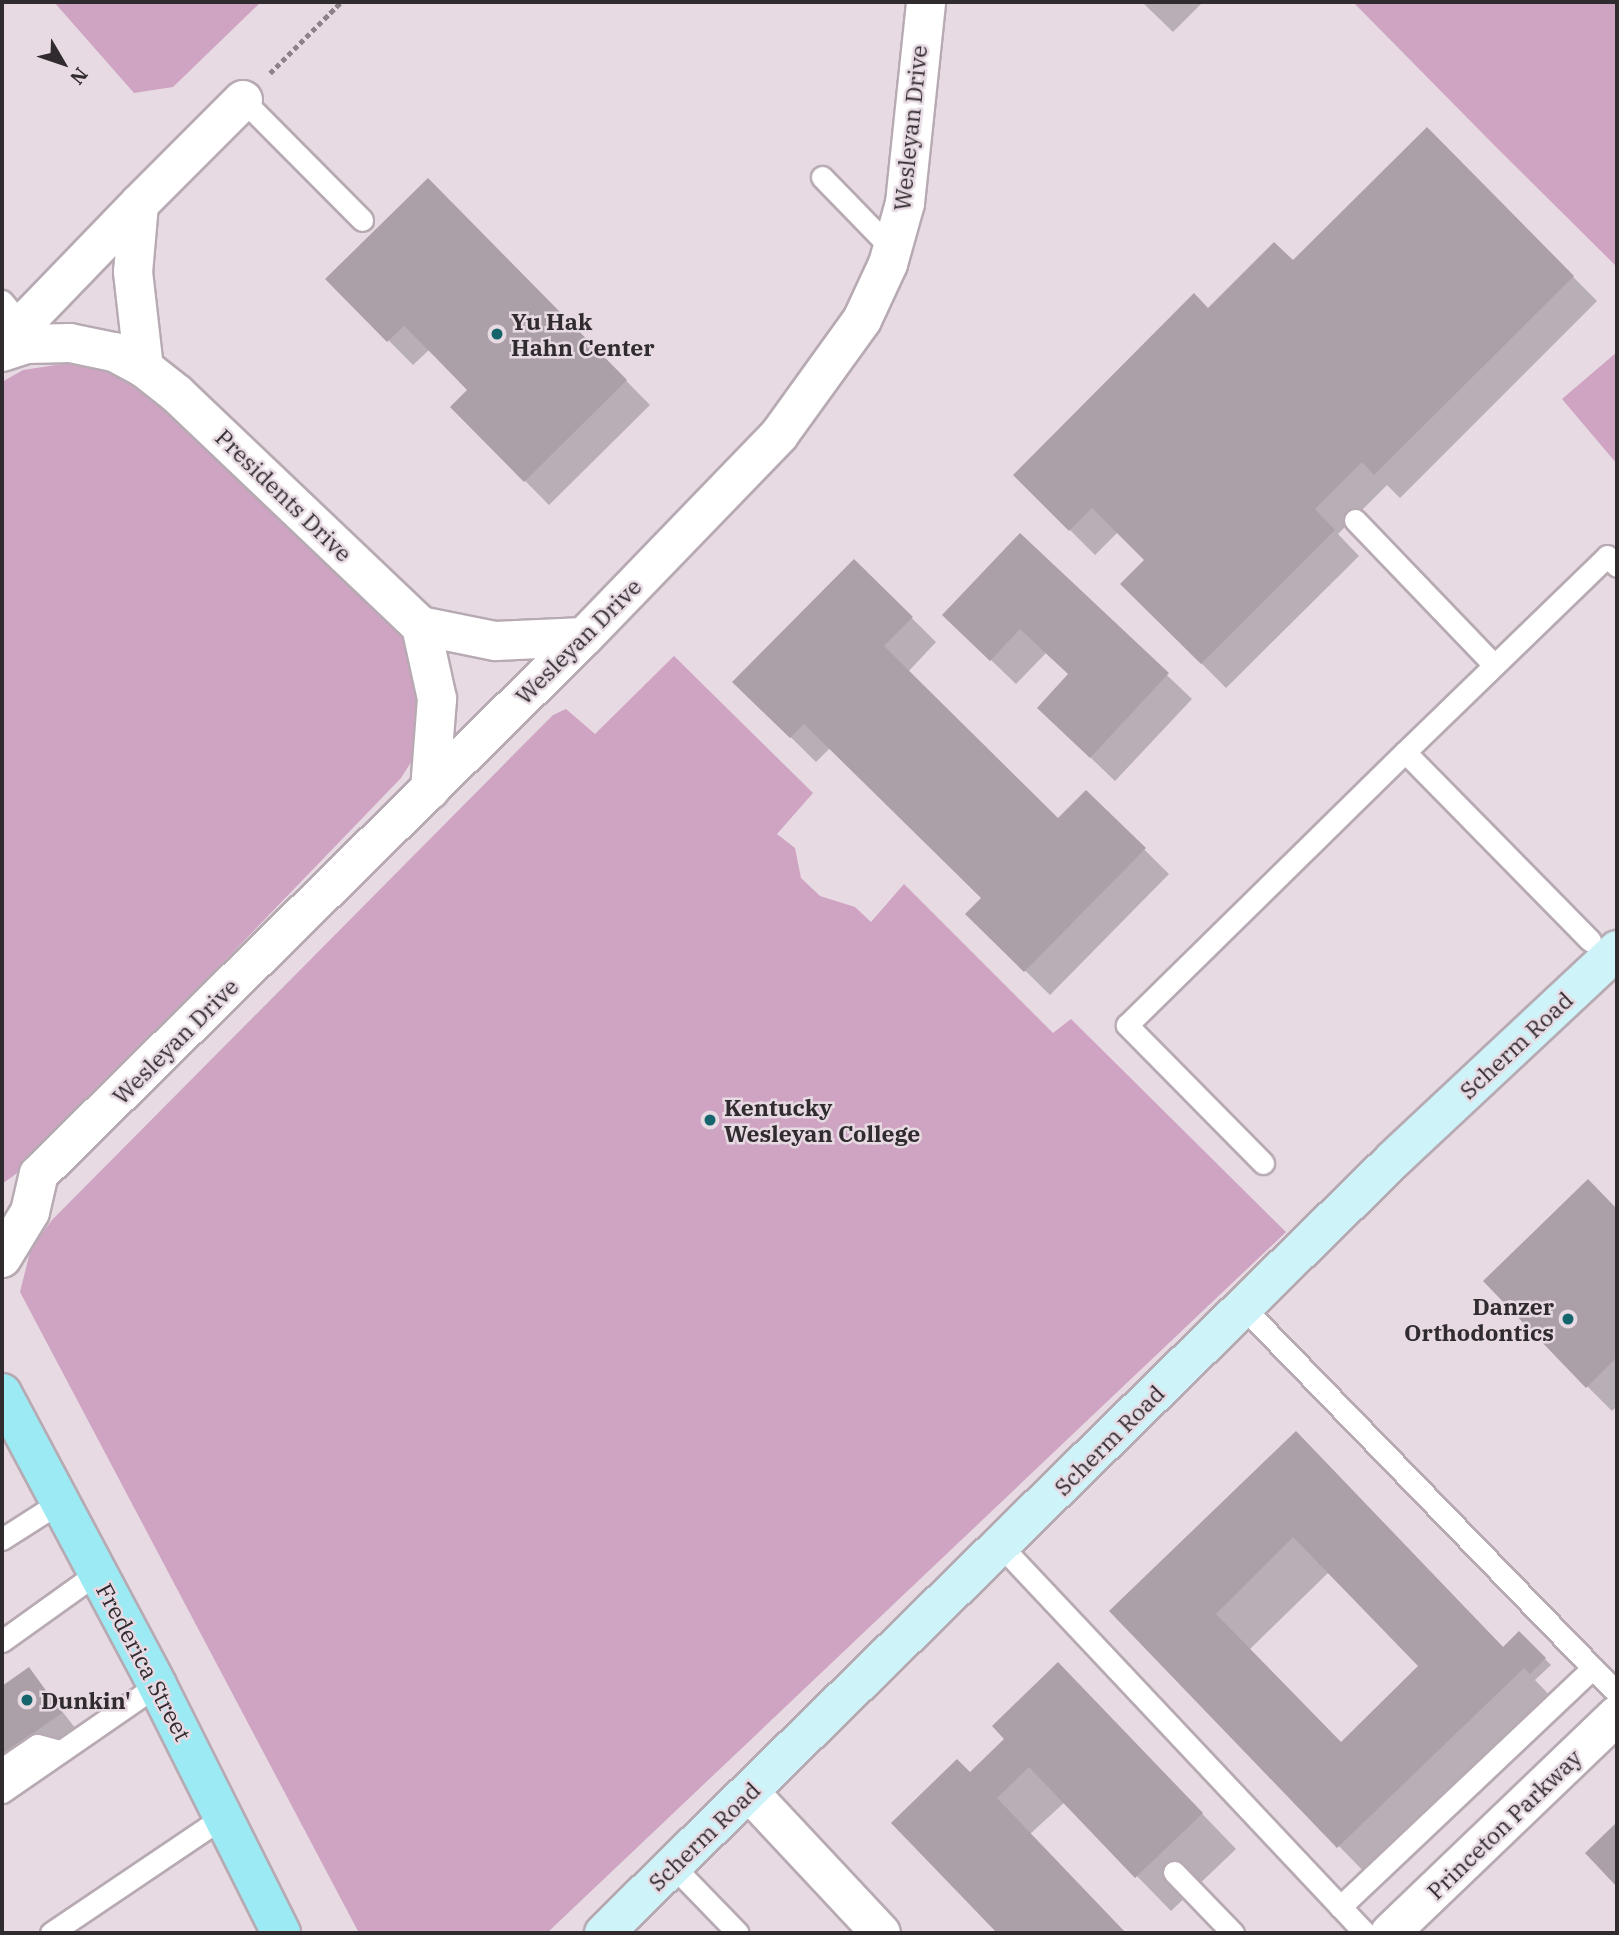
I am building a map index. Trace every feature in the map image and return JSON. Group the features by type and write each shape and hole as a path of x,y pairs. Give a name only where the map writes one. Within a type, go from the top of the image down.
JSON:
{"main road":[{"name":"Frederica Street","path":"2,1393 158,1685 281,1933"}],"street":[{"name":"Wesleyan Drive","path":"2,1199 39,1174 430,790 584,637 779,435 862,320 892,249 905,203 926,2"},
{"name":"Presidents Drive","path":"243,100 7,331 27,344 69,343 114,352 144,368 177,394 421,626"},
{"path":"139,204 133,271 144,368"},
{"path":"430,790 437,699 421,626 495,641 584,637"},
{"name":"Scherm Road","path":"604,1933 1001,1546 1604,945"},
{"path":"2,1258 30,1212 39,1174"},
{"name":"Princeton Parkway","path":"1390,1933 1617,1715"},
{"path":"750,1792 881,1933"}],"lane":[{"path":"243,100 362,220"},
{"path":"822,177 892,249"},
{"path":"1355,520 1494,665"},
{"path":"1263,1163 1127,1025 1607,556 1617,566"},
{"path":"1405,752 1604,945"},
{"path":"1242,1307 1617,1693"},
{"path":"2,1539 60,1502"},
{"path":"1001,1546 1365,1933"},
{"path":"2,1641 97,1573"},
{"path":"1340,1907 1593,1668"},
{"path":"2,1792 158,1685"},
{"path":"2,1769 37,1745 59,1751"},
{"path":"51,1933 223,1817"},
{"path":"673,1866 738,1933"},
{"path":"1174,1872 1233,1933"}],"path":[{"path":"243,100 341,2"}],"shaded area":[{"path":"54,2 261,2 173,87 134,93"},
{"path":"1353,2 1617,2 1617,267 1495,146"},
{"path":"1617,352 1617,464 1562,399"},
{"path":"82,361 148,385 402,633 415,665 420,698 415,756 401,778 27,1166 2,1184 2,382 23,370"},
{"path":"674,656 813,793 777,834 795,848 801,878 820,896 855,907 871,922 904,884 1053,1033 1071,1019 1286,1232 547,1933 359,1933 20,1292 31,1248 52,1220 553,715 566,709 595,734"}],"building":[{"path":"1427,127 1574,276 1374,475 1362,462 1315,509 1335,530 1201,664 1120,584 1144,560 1092,508 1069,531 1013,475 1194,293 1208,308 1274,242 1293,260"},
{"name":"Yu Hak Hahn Center","path":"428,178 627,380 524,482 450,407 467,390 435,357 404,326 387,342 325,279"},
{"path":"1020,533 1169,673 1090,758 1037,708 1068,674 1020,629 990,661 942,615"},
{"path":"854,559 913,617 884,646 1058,818 1086,790 1146,848 1024,972 965,914 981,898 804,724 790,738 732,682"},
{"name":"Danzer Orthodontics","path":"1588,1179 1617,1209 1617,1357 1586,1388 1483,1281"},
{"path":"1296,1431 1503,1647 1519,1631 1546,1658 1530,1674 1524,1668 1337,1848 1109,1611","holes":["1293,1537 1418,1666 1341,1742 1216,1614"]},
{"path":"1058,1662 1203,1813 1135,1878 1029,1767 997,1798 1126,1933 997,1933 891,1823 957,1759 970,1772 1004,1739 992,1726"},
{"name":"Dunkin'","path":"29,1667 62,1713 2,1755 2,1686"},
{"path":"1617,1822 1617,1887 1585,1853"}],"place":[{"name":"Yu Hak Hahn Center","path":"497,334"},
{"name":"Kentucky Wesleyan College","path":"710,1120"},
{"name":"Danzer Orthodontics","path":"1568,1319"},
{"name":"Dunkin'","path":"27,1700"}]}
